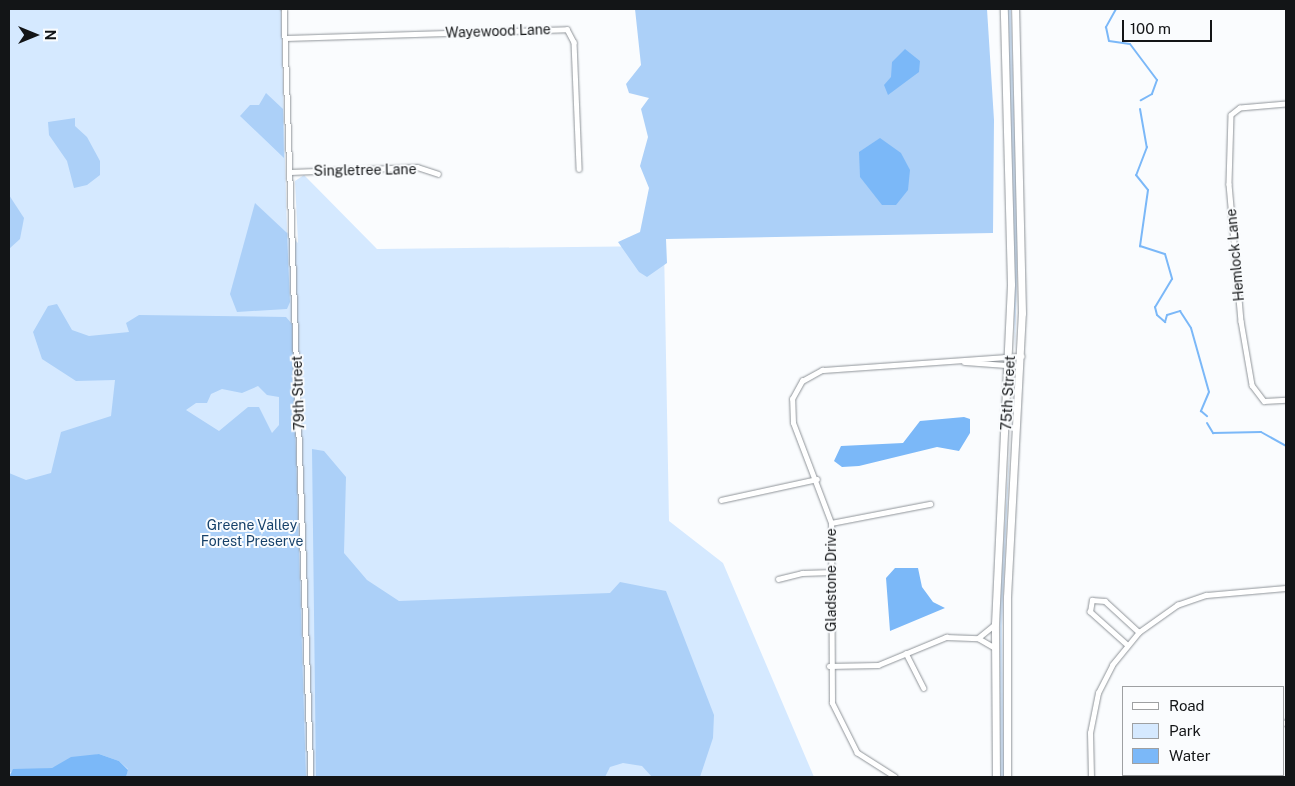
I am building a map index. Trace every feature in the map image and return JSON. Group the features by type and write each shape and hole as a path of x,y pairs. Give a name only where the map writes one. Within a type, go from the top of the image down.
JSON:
{"main road":[{"name":"75th Street","path":"996,777 994,648 1010,366 1004,9"},
{"name":"75th Street","path":"1008,777 1007,607 1022,356 1015,9"}],"street":[{"name":"79th Street","path":"284,9 310,777"},
{"name":"Wayewood Lane","path":"286,38 567,29 574,42 579,169"},
{"name":"Hemlock Lane","path":"1286,104 1234,110 1230,125 1229,184 1233,252 1242,330 1258,399 1286,400"},
{"name":"Singletree Lane","path":"290,172 417,168 438,174"},
{"name":"Gladstone Drive","path":"964,362 972,357 1022,356"},
{"name":"Gladstone Drive","path":"895,777 857,753 832,704 830,666 831,523 817,479 791,419 792,399 802,381 822,370 964,362 1021,366"},
{"path":"721,500 817,479"},
{"path":"831,523 930,504"},
{"path":"778,579 802,572 832,572"},
{"path":"1091,777 1095,702 1108,671 1139,632 1170,609 1206,595 1286,588"},
{"path":"1127,645 1090,612 1092,600 1105,602 1139,632"},
{"path":"978,638 995,624"},
{"path":"830,666 878,666 946,637 978,638 994,648"},
{"path":"906,653 924,688"}],"green space":[{"name":"Greene Valley Forest Preserve","path":"9,9 281,9 287,232 298,243 295,181 304,175 377,249 664,246 669,521 723,563 814,777 9,777"},
{"path":"635,9 987,9 994,120 993,233 666,239 667,263 647,277 639,272 618,242 640,232 649,188 640,166 648,137 641,109 649,98 629,93 626,84 641,65"},
{"path":"1008,9 1011,9 1018,237 1015,352"},
{"path":"266,93 283,109 284,158 240,116 250,105 259,105"},
{"path":"75,118 75,126 87,137 100,161 100,175 87,185 74,188 67,161 49,135 48,122"},
{"path":"9,195 24,218 20,239 9,249"},
{"path":"255,203 287,233 290,302 287,309 237,312 230,294"},
{"path":"57,304 72,330 89,336 129,332 126,323 139,315 286,317 292,324 306,777 126,777 128,769 119,761 99,754 52,768 9,772 9,473 26,480 51,473 61,432 111,416 115,380 76,381 42,359 33,332 48,306","holes":["258,386 267,395 279,397 279,425 272,433 259,407 248,407 219,431 186,410 196,403 207,403 211,394 222,389 242,393"]},
{"path":"1010,441 1002,627 1004,777 1000,777 1000,601"},
{"path":"312,449 324,451 346,477 344,553 367,580 399,601 610,593 620,582 666,591 714,715 713,738 700,777 652,777 642,766 623,763 610,767 605,777 316,777"}],"water":[{"path":"905,49 920,61 919,72 888,95 884,85 891,77 892,62"},
{"path":"880,138 901,153 910,170 908,190 896,205 882,205 860,177 859,152"},
{"path":"964,417 970,419 970,433 959,451 937,447 859,466 842,467 834,461 841,446 903,443 920,421"},
{"path":"895,568 918,568 922,587 933,602 945,608 890,631 886,578"},
{"path":"99,754 119,761 128,770 126,777 9,777 13,769 52,768 71,757"}],"waterway":[{"path":"1116,9 1106,27 1109,41 1130,44 1157,80 1152,94 1141,100"},
{"path":"1140,109 1147,147 1136,175 1148,190 1140,246 1165,254 1172,279 1155,307 1157,315 1165,322 1167,315 1180,311 1191,328 1209,392 1201,411 1207,416"},
{"path":"1207,423 1213,433 1261,432 1286,446"}]}
